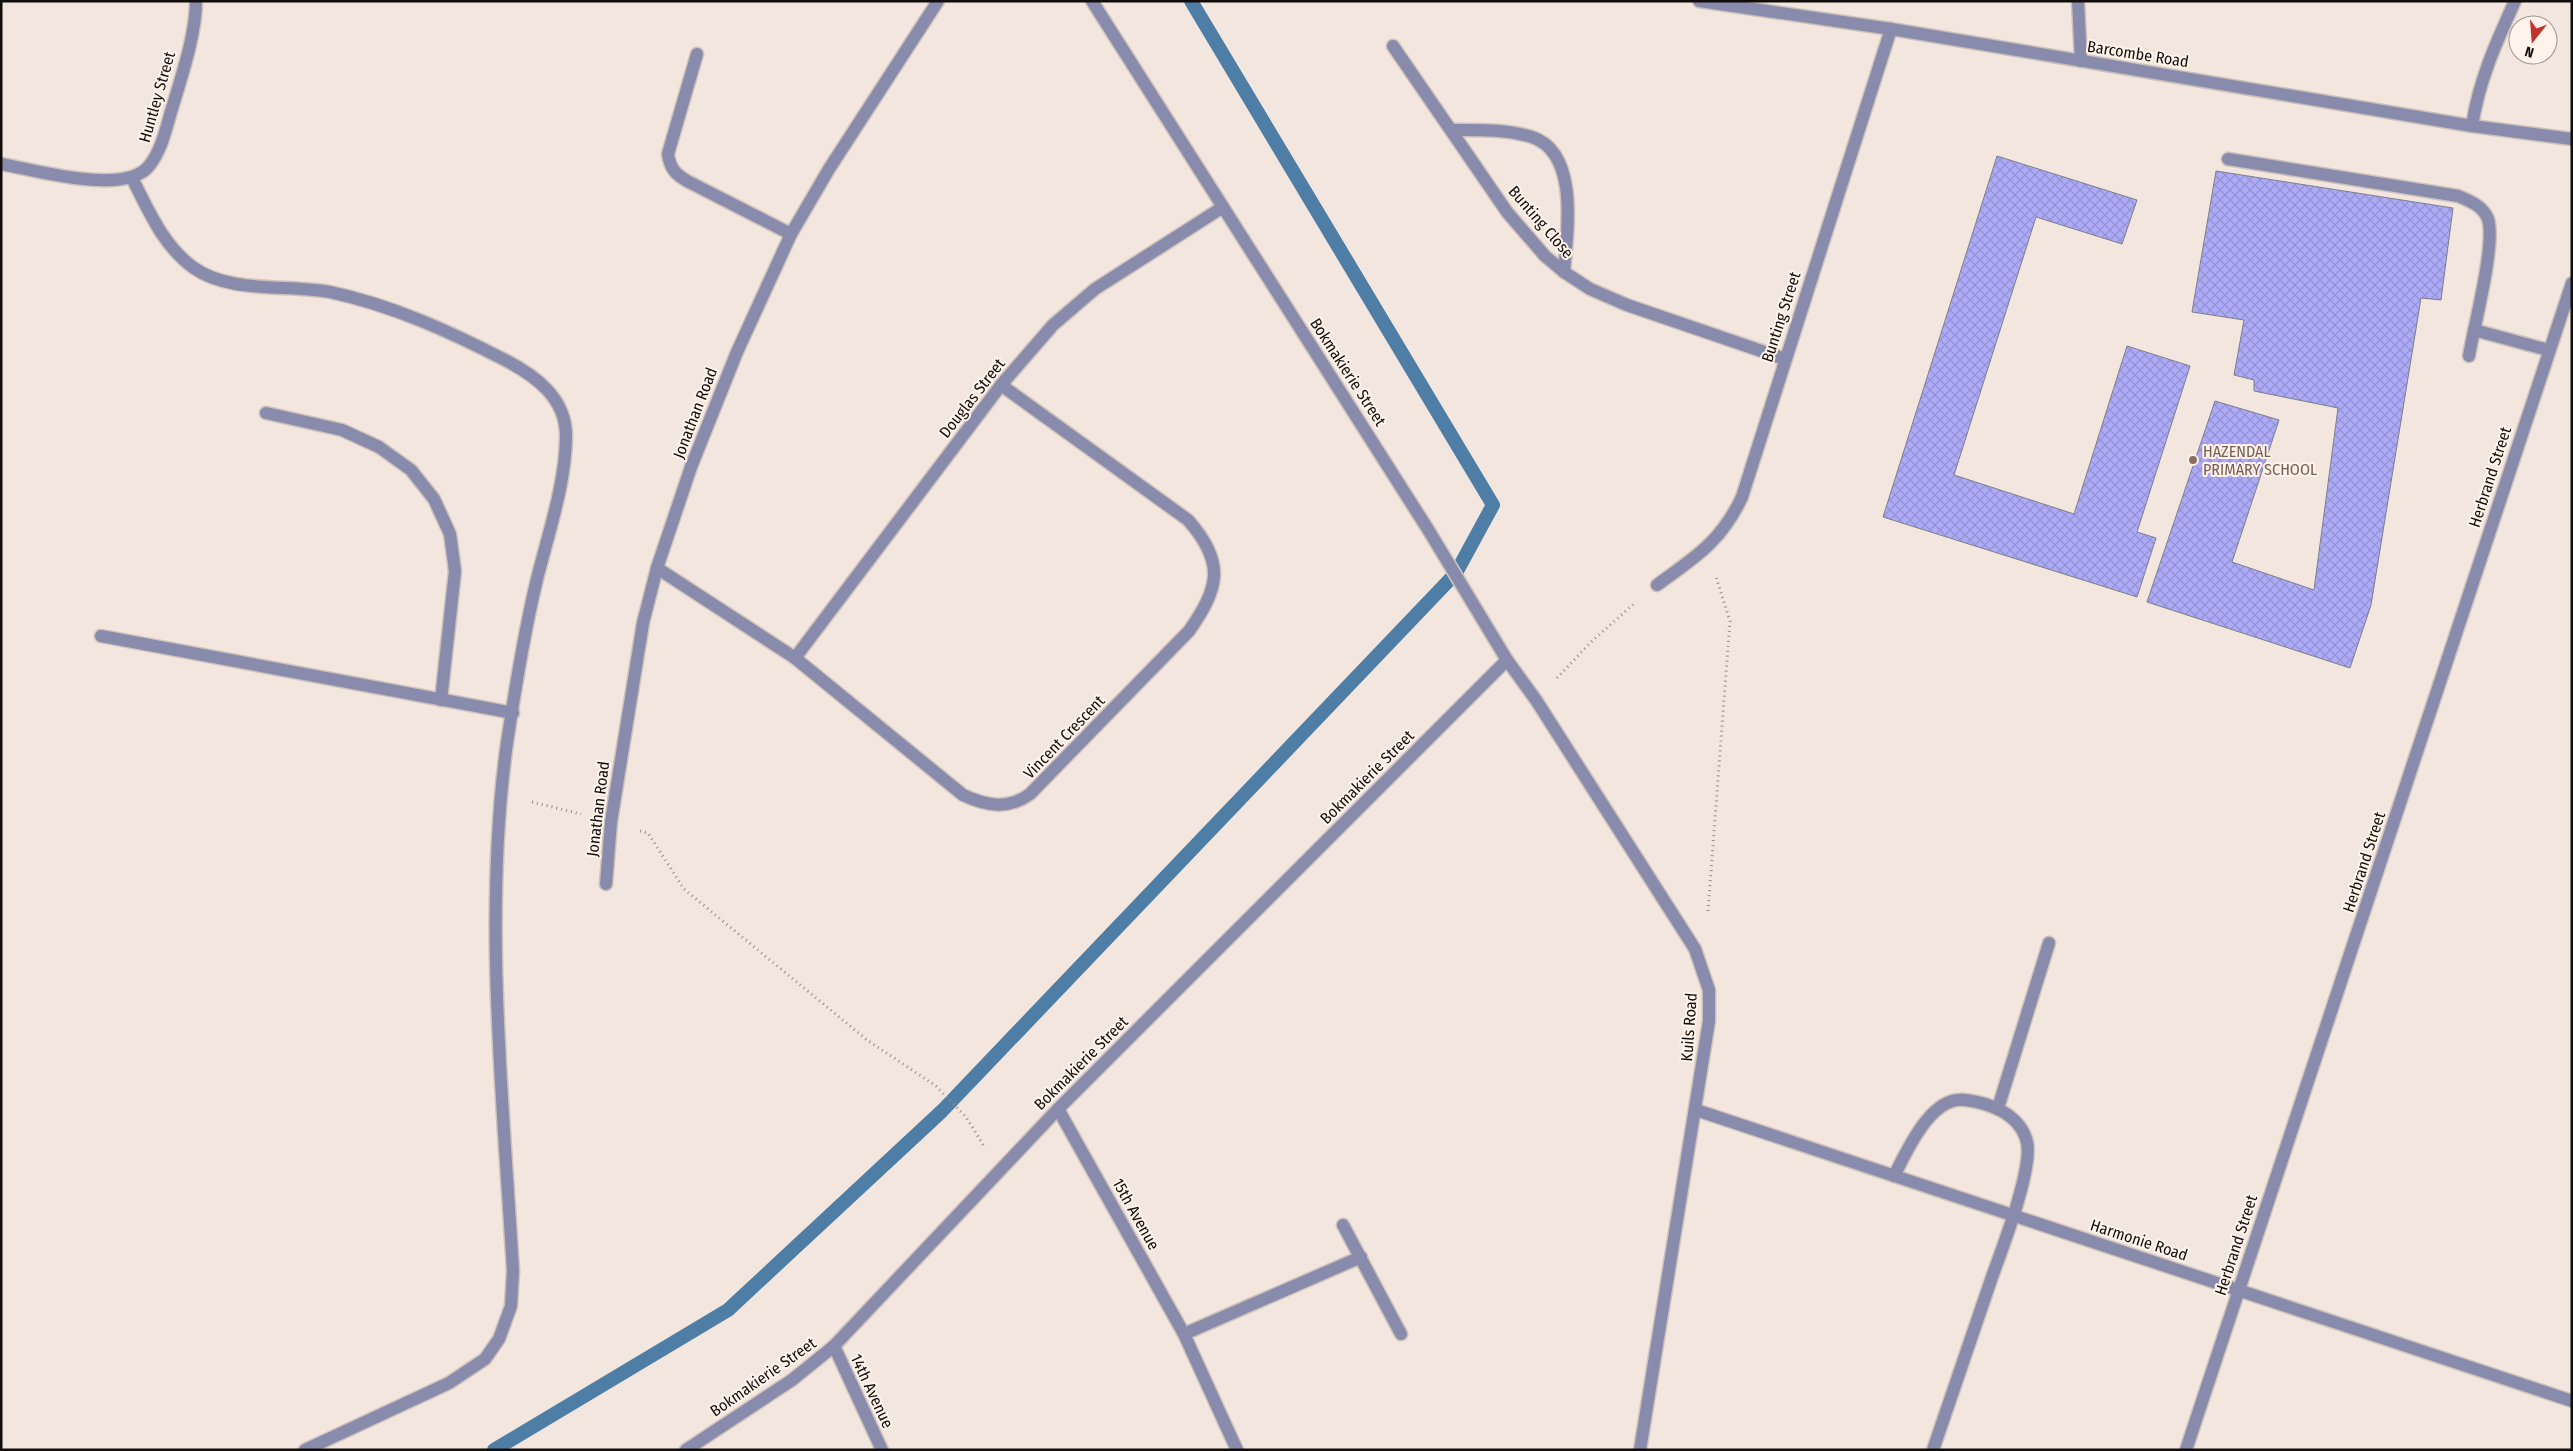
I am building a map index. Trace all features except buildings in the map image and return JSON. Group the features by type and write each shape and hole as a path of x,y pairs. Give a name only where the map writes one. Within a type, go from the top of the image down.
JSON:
{"street":[{"name":"Huntley Street","path":"132,178 148,168 158,153 182,76 196,1"},
{"name":"Jonathan Road","path":"606,884 611,822 643,623 656,568 691,467 737,352 791,234 829,170 938,1"},
{"name":"Bokmakierie Street","path":"686,1450 792,1380 834,1346 1058,1109 1507,660 1430,531 1092,1"},
{"name":"Barcombe Road","path":"1699,1 1891,29 2472,126 2572,139"},
{"path":"2078,1 2081,61"},
{"path":"2472,126 2480,84 2496,40 2515,1"},
{"name":"Bunting Street","path":"1657,585 1707,548 1730,521 1742,498 1891,29"},
{"name":"Bunting Close","path":"1393,46 1507,212 1545,256 1564,272 1590,289 1627,305 1785,359"},
{"path":"697,54 668,154 669,165 675,174 694,185 791,234"},
{"path":"1452,130 1498,130 1534,138 1555,153 1564,172 1567,204 1564,272"},
{"path":"2228,159 2458,196 2477,205 2487,218 2491,238 2469,356"},
{"path":"1,164 108,181 132,178 170,248 197,270 236,284 330,292 426,321 509,362 546,386 562,410 565,444 560,487 530,609 512,713 498,834 497,963 513,1271 511,1306 499,1339 485,1359 448,1383 305,1450"},
{"name":"Douglas Street","path":"795,658 1001,385 1053,325 1095,289 1223,207"},
{"name":"Herbrand Street","path":"2186,1450 2368,903 2548,350 2572,283"},
{"path":"2474,330 2548,350"},
{"name":"Vincent Crescent","path":"656,568 795,658 963,795 990,805 1003,806 1019,802 1030,794 1189,631 1207,605 1213,589 1214,568 1205,539 1188,520 1001,385"},
{"path":"266,413 342,430 379,447 412,470 434,499 450,534 455,570 441,700"},
{"path":"102,636 512,713"},
{"name":"Kuils Road","path":"1507,660 1536,700 1696,949 1704,968 1709,990 1709,1021 1696,1110 1640,1450"},
{"path":"1998,1108 2049,943"},
{"path":"1894,1176 1916,1134 1944,1103 1960,1099 1982,1102 1998,1108 2016,1121 2027,1142 2026,1166 2014,1215 1933,1450"},
{"name":"15th Avenue","path":"1058,1109 1184,1334 1237,1450"},
{"name":"Harmonie Road","path":"1696,1110 2572,1401"},
{"path":"1344,1225 1401,1334"},
{"path":"1184,1334 1361,1257"},
{"name":"14th Avenue","path":"834,1346 882,1450"}],"path":[{"path":"1707,548 1730,621 1707,919"},
{"path":"1536,700 1593,640 1657,585"},
{"path":"502,794 611,822 648,834 684,889 867,1040 936,1086 966,1117 985,1148"}],"waterway":[{"path":"494,1450 728,1310 942,1111 1456,573 1493,505 1191,1"}],"place":[{"name":"HAZENDAL PRIMARY SCHOOL","path":"2193,460"}]}
